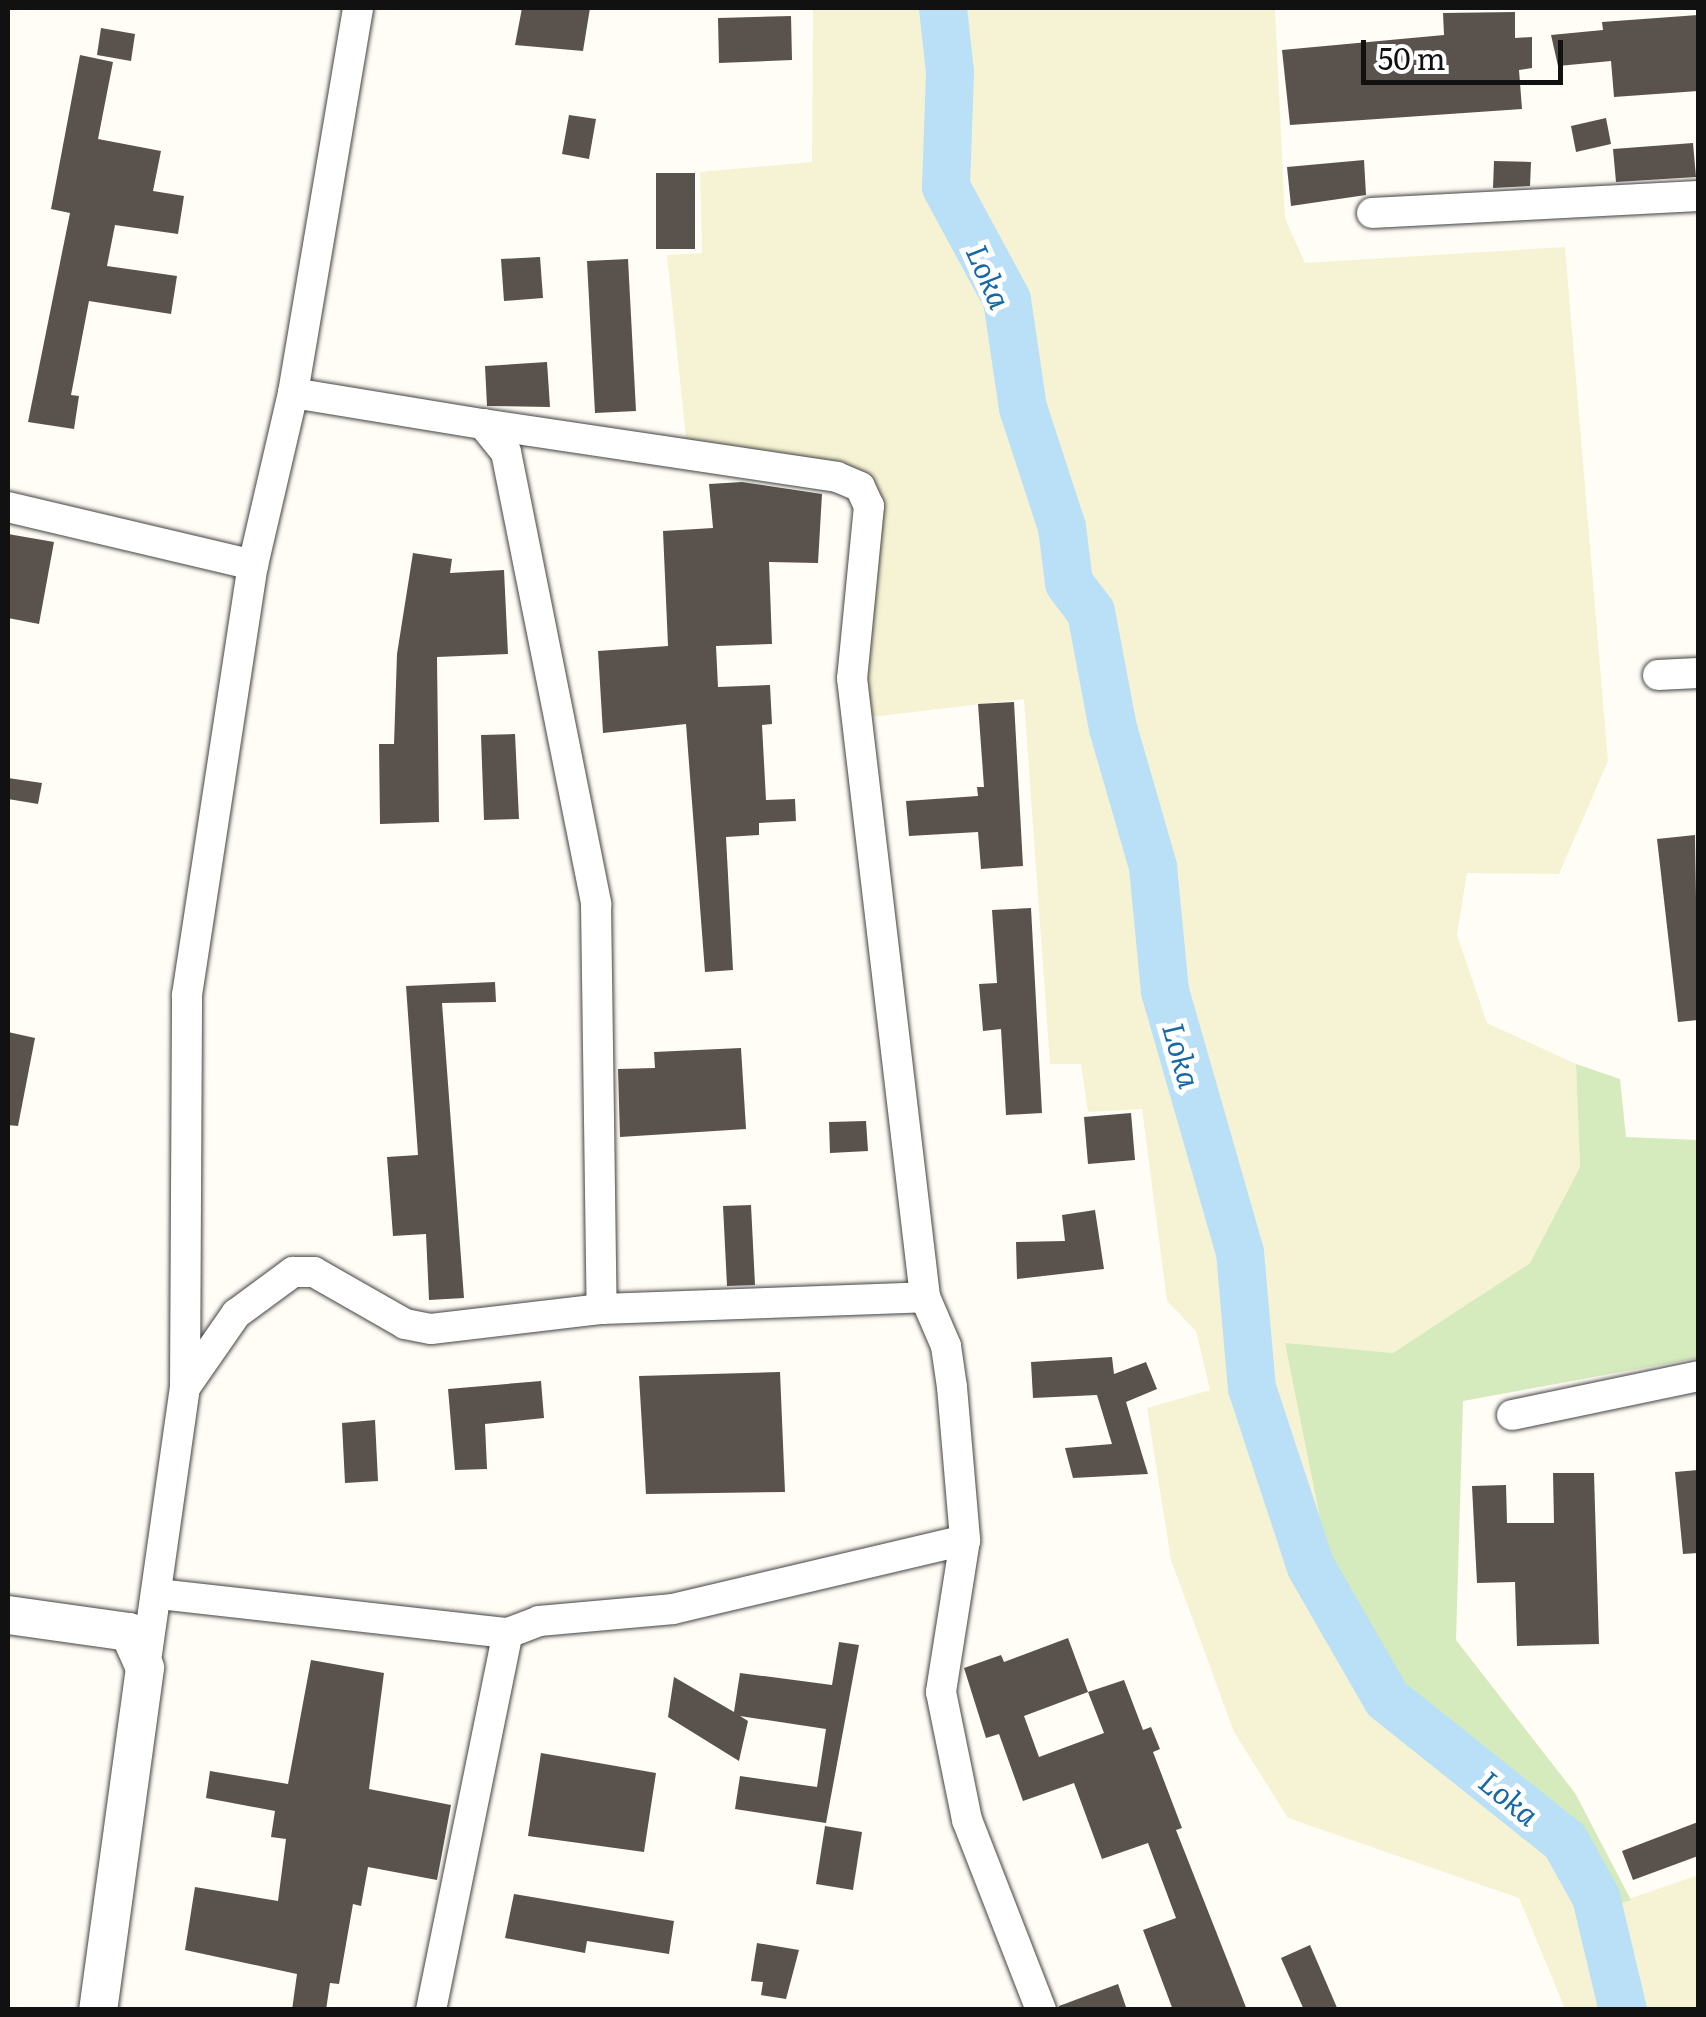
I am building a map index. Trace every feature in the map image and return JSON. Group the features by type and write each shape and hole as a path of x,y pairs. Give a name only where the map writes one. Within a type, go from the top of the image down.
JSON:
{"street":[{"path":"98,2010 185,1388 187,995 253,565 294,393 358,8"},
{"path":"1372,213 1698,196"},
{"path":"294,393 837,477 860,487 869,506 852,678 925,1297 946,1346 965,1540 941,1692 968,1820 1041,2010"},
{"path":"483,424 506,452 528,540 596,904 602,1309"},
{"path":"8,507 253,565"},
{"path":"1658,676 1698,673"},
{"path":"185,1388 236,1314 292,1272 314,1272 406,1324 432,1328 602,1309 925,1297"},
{"path":"1512,1414 1698,1376"},
{"path":"158,1594 508,1634 539,1621 673,1608 965,1540"},
{"path":"8,1615 130,1632 145,1668"},
{"path":"431,2010 508,1634"}],"shaded area":[{"path":"813,8 1275,8 1285,218 1305,263 1565,247 1608,761 1559,874 1467,873 1457,935 1487,1023 1576,1064 1580,1167 1530,1263 1393,1353 1285,1344 1383,1657 1415,1727 1567,1871 1588,1913 1698,1875 1698,2009 1565,2009 1519,1898 1288,1818 1234,1732 1171,1560 1147,1408 1210,1390 1196,1331 1167,1301 1142,1109 1088,1112 1081,1064 1050,1064 1024,699 862,718 870,490 687,448 667,255 702,253 700,172 812,162"}],"green space":[{"path":"1576,1064 1620,1079 1626,1137 1698,1140 1698,1358 1463,1401 1456,1640 1575,1793 1631,1900 1588,1913 1567,1871 1415,1728 1326,1548 1285,1343 1393,1353 1530,1263 1580,1167"}],"building":[{"path":"522,8 590,8 583,51 515,45"},
{"path":"1515,12 1515,38 1532,37 1532,68 1519,70 1522,109 1290,125 1282,50 1444,35 1443,13"},
{"path":"1698,15 1698,91 1614,97 1611,61 1558,66 1551,35 1603,30 1602,22"},
{"path":"791,16 792,60 719,63 718,18"},
{"path":"101,28 135,34 131,61 97,55"},
{"path":"80,55 113,62 98,139 161,151 153,191 184,196 178,234 115,225 107,266 177,276 171,314 89,301 71,395 79,396 74,429 28,422 70,213 51,209"},
{"path":"569,115 596,119 589,159 562,154"},
{"path":"1606,118 1611,144 1576,152 1571,126"},
{"path":"1693,143 1696,177 1616,182 1613,149"},
{"path":"1364,160 1366,195 1291,206 1287,167"},
{"path":"1494,161 1531,162 1530,186 1493,188"},
{"path":"656,173 695,173 695,249 656,249"},
{"path":"540,257 543,298 504,301 501,259"},
{"path":"628,259 636,411 595,413 587,261"},
{"path":"547,362 550,407 487,406 485,366"},
{"path":"742,482 822,494 818,563 769,562 772,644 716,646 718,687 770,685 772,724 762,725 766,800 795,799 796,821 759,823 759,835 726,837 733,970 705,972 686,724 603,733 598,651 668,646 663,531 713,528 709,484"},
{"path":"8,534 54,542 39,624 8,618"},
{"path":"413,553 452,559 450,573 504,570 508,654 437,657 439,822 380,824 379,744 394,744 397,654"},
{"path":"1014,702 1023,866 981,869 978,832 909,836 906,801 978,796 977,787 984,787 978,704"},
{"path":"515,734 519,819 484,820 481,735"},
{"path":"8,778 42,783 38,804 8,799"},
{"path":"1695,835 1698,1020 1678,1022 1657,839"},
{"path":"1031,908 1042,1113 1006,1115 1001,1029 983,1031 979,984 997,983 992,910"},
{"path":"495,982 496,1002 442,1003 464,1298 429,1300 426,1234 393,1236 387,1157 418,1155 406,986"},
{"path":"8,1032 35,1038 18,1126 8,1125"},
{"path":"741,1048 746,1129 620,1137 618,1069 655,1068 654,1052"},
{"path":"1131,1113 1135,1160 1088,1164 1084,1117"},
{"path":"866,1121 868,1151 830,1153 829,1122"},
{"path":"751,1205 755,1285 727,1286 723,1206"},
{"path":"1095,1210 1104,1269 1017,1279 1016,1242 1065,1241 1062,1215"},
{"path":"1112,1357 1114,1374 1146,1362 1157,1389 1126,1402 1148,1474 1073,1478 1065,1448 1112,1444 1097,1395 1033,1398 1031,1362"},
{"path":"780,1372 785,1492 646,1494 639,1376"},
{"path":"541,1381 544,1418 485,1424 487,1469 455,1470 448,1389"},
{"path":"375,1420 378,1481 345,1483 342,1423"},
{"path":"1698,1470 1698,1553 1683,1554 1675,1472"},
{"path":"1553,1473 1594,1473 1599,1644 1517,1646 1515,1582 1477,1583 1472,1486 1506,1485 1507,1523 1554,1523"},
{"path":"1068,1638 1088,1692 1124,1680 1143,1730 1151,1727 1160,1749 1153,1752 1182,1828 1176,1830 1247,2010 1173,2010 1143,1930 1176,1918 1148,1843 1102,1859 1074,1783 1023,1801 999,1734 986,1738 964,1668 1001,1655 1004,1662","holes":["1088,1692 1104,1733 1039,1757 1024,1716"]},
{"path":"839,1642 859,1645 826,1823 735,1809 740,1776 817,1787 826,1729 740,1716 748,1721 739,1761 668,1717 674,1677 734,1712 740,1673 832,1685"},
{"path":"311,1660 384,1673 369,1789 451,1805 437,1880 368,1867 361,1906 353,1904 339,1984 330,1983 326,2010 292,2010 297,1974 185,1950 195,1887 278,1901 286,1839 271,1837 275,1811 206,1798 210,1771 288,1784"},
{"path":"541,1753 656,1773 644,1852 528,1836"},
{"path":"1698,1822 1698,1856 1633,1880 1622,1851"},
{"path":"825,1826 862,1832 853,1890 816,1884"},
{"path":"514,1894 674,1921 669,1954 587,1941 585,1953 505,1938"},
{"path":"757,1943 799,1950 786,1999 761,1995 763,1982 751,1981"},
{"path":"1310,1945 1338,2010 1304,2010 1281,1958"},
{"path":"1118,1984 1127,2010 1059,2010 1059,2006"}],"waterway":[{"name":"Loka","path":"943,8 950,72 946,187 1007,300 1023,408 1062,527 1069,583 1091,612 1113,728 1153,867 1165,991 1240,1252 1252,1388 1311,1567 1387,1699 1565,1841 1596,1897 1623,2010"}]}
